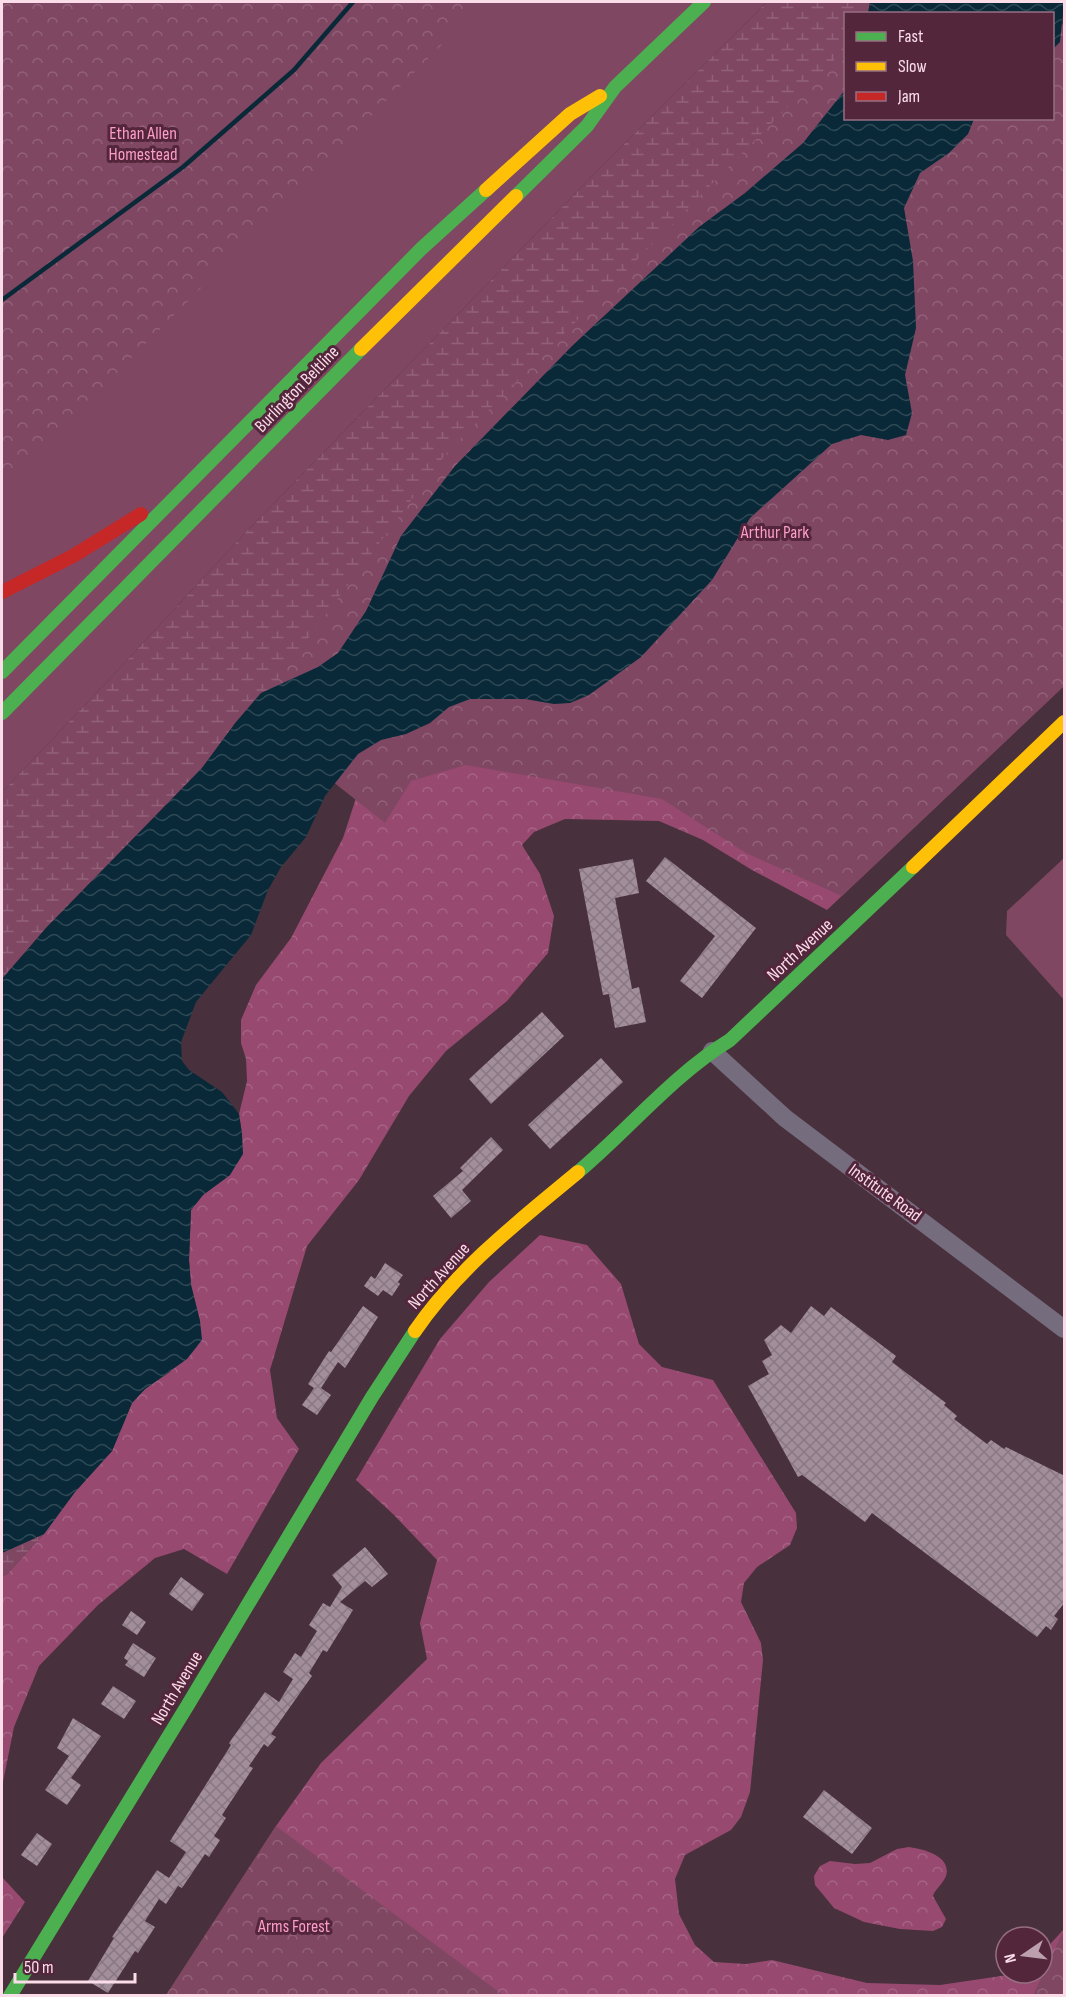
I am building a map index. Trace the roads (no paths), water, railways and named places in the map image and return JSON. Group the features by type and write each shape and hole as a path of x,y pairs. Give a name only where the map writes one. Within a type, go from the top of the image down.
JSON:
{"main road":[{"name":"Burlington Beltline","path":"2,713 353,357 588,126 615,87 704,2"},
{"name":"Burlington Beltline","path":"2,672 422,248 570,114 615,87"},
{"path":"2,592 52,568 146,510 249,423"},
{"name":"North Avenue","path":"10,1995 189,1703 372,1397 431,1308 465,1271 526,1215 607,1147 685,1073 730,1040 783,992 1065,722"}],"street":[{"name":"Institute Road","path":"712,1051 785,1118 1065,1329"}],"water":[{"path":"870,2 1064,2 1060,42 1054,48 1054,12 868,12"},
{"path":"844,91 844,120 974,120 968,134 949,153 920,173 904,208 913,261 916,328 905,375 912,413 906,435 888,440 861,435 832,444 750,518 712,580 641,657 589,695 570,703 554,704 525,699 470,699 449,707 430,723 406,734 381,740 358,754 325,796 306,837 281,867 268,890 251,935 196,1002 181,1042 182,1061 189,1070 222,1092 239,1114 242,1134 243,1154 230,1175 203,1195 191,1210 189,1260 191,1285 202,1340 187,1359 145,1389 132,1403 112,1451 75,1492 44,1534 2,1553 2,979 46,928 202,768 261,693 318,667 338,653 366,611 401,536 455,466 572,346 699,227 745,193 803,143"}],"waterway":[{"path":"2,300 183,167 294,70 353,2"}],"park label":[{"name":"Ethan Allen Homestead","path":"143,143"},
{"name":"Arthur Park","path":"775,532"},
{"name":"Arms Forest","path":"294,1926"}]}
